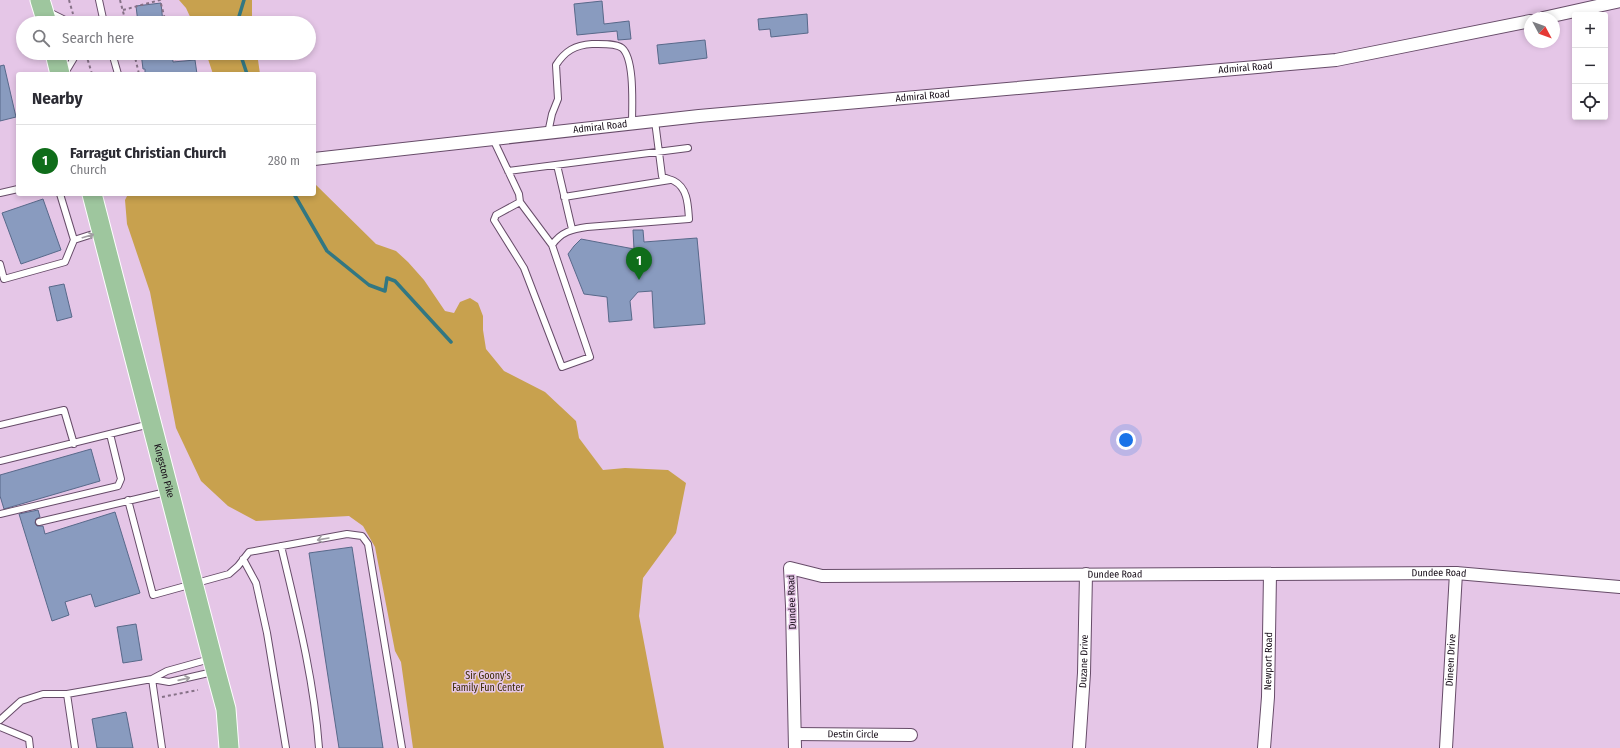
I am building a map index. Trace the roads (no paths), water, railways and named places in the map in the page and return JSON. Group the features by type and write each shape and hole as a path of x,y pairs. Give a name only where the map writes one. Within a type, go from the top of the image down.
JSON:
{"main road":[{"path":"57,60 60,72"},
{"name":"Kingston Pike","path":"93,196 226,709 229,748"}],"street":[{"path":"1560,14 1620,1"},
{"name":"Admiral Road","path":"316,159 655,121 1336,60 1524,22"},
{"name":"Dundee Road","path":"795,748 790,568 822,576 1456,573 1620,587"},
{"name":"Dineen Drive","path":"1446,748 1456,573"},
{"name":"Duzane Drive","path":"1079,748 1084,673 1086,574"},
{"name":"Newport Road","path":"1264,748 1268,697 1270,574"},
{"name":"Destin Circle","path":"794,734 911,735"}],"lane":[{"path":"99,0 102,16"},
{"path":"44,11 55,16"},
{"path":"548,133 552,114 558,99 556,65 570,49 592,44 613,45 621,47 624,50 628,59 631,83 632,124"},
{"path":"65,72 73,60"},
{"path":"114,60 117,72"},
{"path":"552,245 558,236 572,229 689,219 688,198 683,189 676,181 662,176 655,121"},
{"path":"493,139 519,194 520,202 552,245 590,357 562,367 524,268 494,220 496,215 520,202"},
{"path":"508,171 688,148"},
{"path":"557,165 572,229"},
{"path":"564,197 671,180"},
{"path":"0,193 16,189"},
{"path":"0,264 4,279 65,262 74,240 61,196"},
{"path":"74,240 102,232"},
{"path":"0,425 64,410 74,444"},
{"path":"0,461 152,424"},
{"path":"0,514 118,486 121,479 110,434"},
{"path":"39,522 128,500 170,492"},
{"path":"128,500 153,595 229,574 249,552 347,534 362,536 368,544 402,748"},
{"path":"281,546 303,634 317,723 319,748"},
{"path":"243,559 256,583 266,626 286,748"},
{"path":"0,720 17,703 43,694 67,694 152,679 167,671 215,665"},
{"path":"152,679 169,682 215,665"},
{"path":"152,679 162,748"},
{"path":"67,694 75,748"},
{"path":"0,727 30,739 30,748"}],"waterway":[{"path":"239,16 244,0"},
{"path":"242,60 246,72"},
{"path":"295,196 327,251 369,285 385,291 387,278 395,281 451,342"}],"place":[{"name":"Farragut Christian Church","path":"639,280"}],"park label":[{"name":"Sir Goony's Family Fun Center","path":"488,682"}]}
